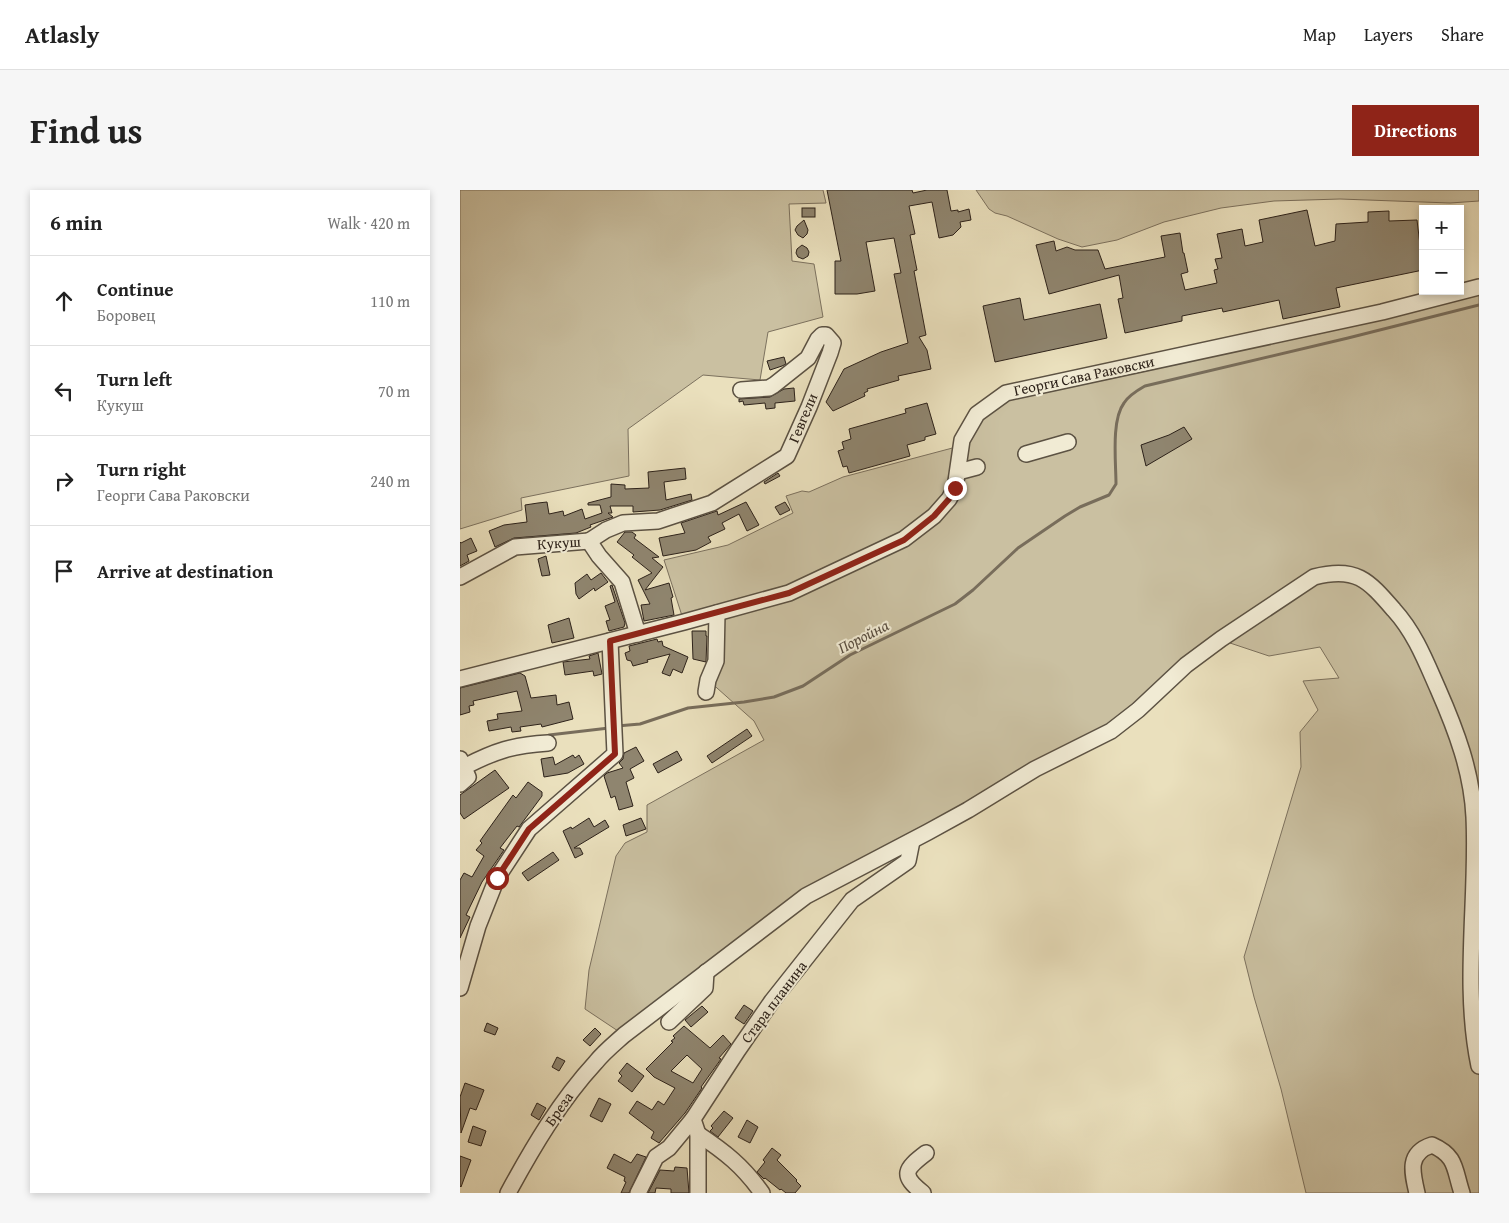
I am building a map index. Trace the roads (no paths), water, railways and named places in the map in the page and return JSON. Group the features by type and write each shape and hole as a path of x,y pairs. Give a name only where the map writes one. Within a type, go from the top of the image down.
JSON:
{"street":[{"name":"Георги Сава Раковски","path":"460,679 789,593 904,540 934,516 949,499 955,488 960,446 967,431 977,414 1006,393 1382,312 1479,287"},
{"name":"Гевгели","path":"590,541 606,530 623,524 658,521 712,503 787,456 809,407 833,343 826,335 822,335 808,358 774,385 768,388 741,390"},
{"path":"1026,454 1068,442"},
{"path":"958,472 977,468"},
{"name":"Кукуш","path":"460,577 516,546 590,541 599,556 622,582 638,634"},
{"name":"Бреза","path":"508,1193 525,1160 564,1099 596,1061 624,1035 806,896 968,810 1035,769 1111,731 1138,710 1186,665 1237,628 1314,577 1331,573 1348,573 1365,580 1401,618 1416,642 1452,721 1467,765 1474,815 1472,1001 1479,1066"},
{"path":"706,692 708,680 716,661 717,613"},
{"path":"460,988 484,910 497,878 513,853 529,829 615,754 610,641"},
{"path":"462,772 491,753 522,744 548,743"},
{"name":"Стара планина","path":"693,1119 772,1001 852,900 908,861 912,841"},
{"path":"669,1022 705,988 706,972"},
{"path":"693,1119 698,1134 698,1193"},
{"path":"638,1193 656,1157 669,1148 693,1119"},
{"path":"698,1134 724,1151 748,1173 762,1193"},
{"path":"1417,1193 1412,1173 1416,1155 1422,1148 1432,1144 1450,1156 1462,1193"},
{"path":"923,1193 911,1184 908,1173 910,1167 926,1153"}],"waterway":[{"name":"Поройна","path":"617,726 640,724 688,708 774,697 803,686 850,655 955,604 1018,548 1080,507 1109,495 1116,484 1115,442 1120,410 1128,398 1145,386 1479,305"},
{"name":"Поройна","path":"549,735 609,728"}]}
